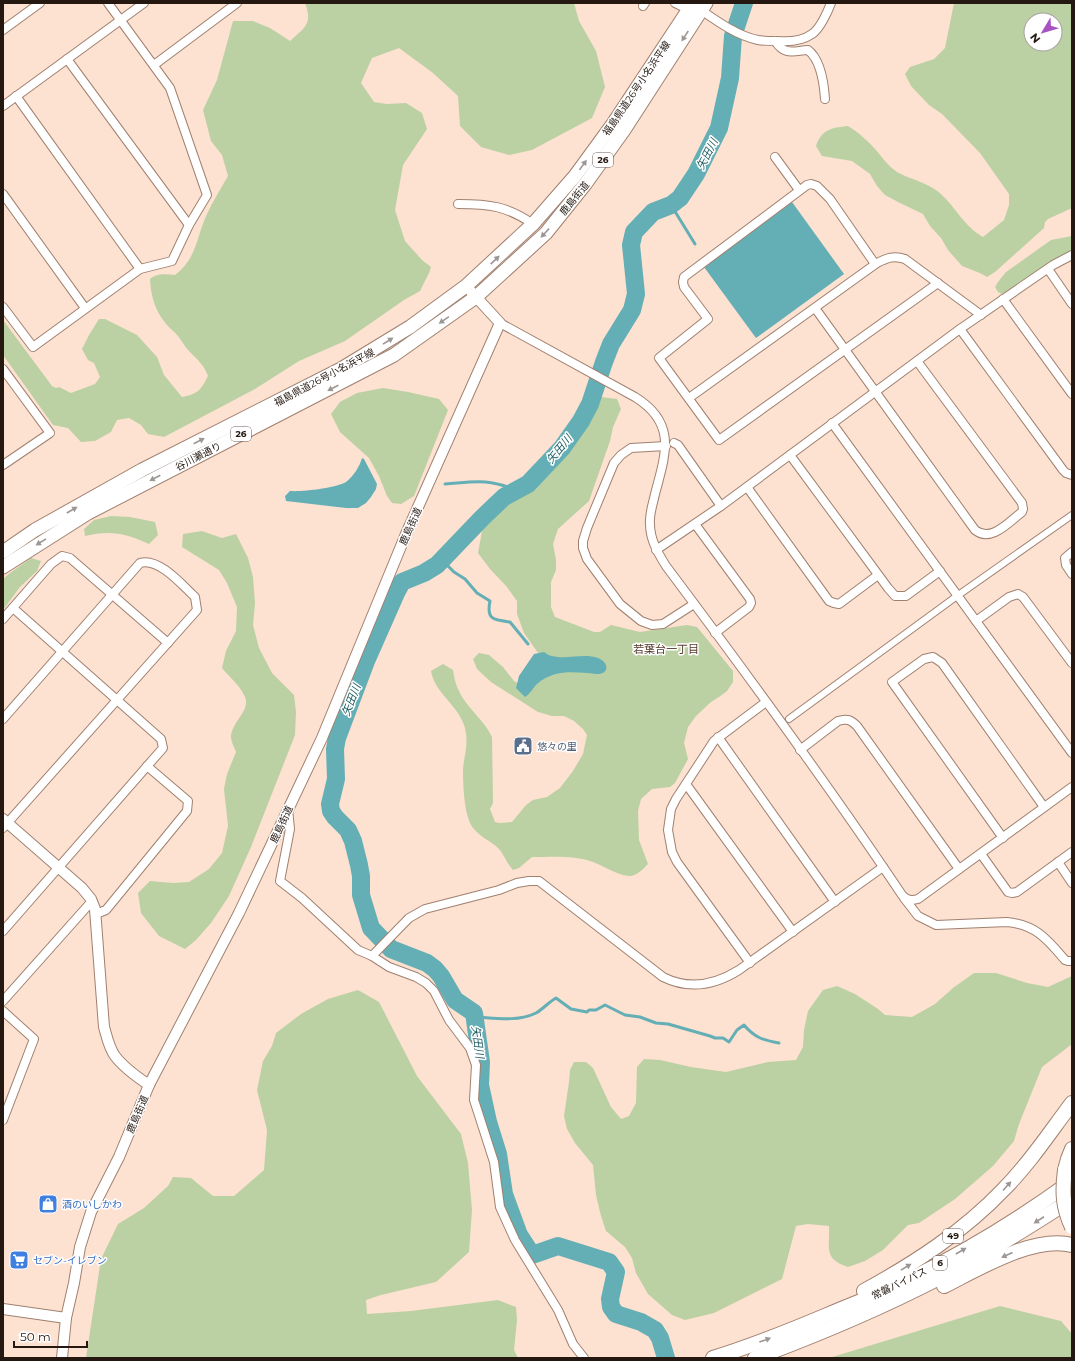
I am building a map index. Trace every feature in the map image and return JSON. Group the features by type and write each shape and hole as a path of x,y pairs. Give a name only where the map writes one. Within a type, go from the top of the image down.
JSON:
{"highway":[{"name":"49","path":"799,1327 921,1258 977,1216 1005,1189 1072,1103"},
{"path":"1072,1149 1068,1159 1068,1176 1062,1188 1064,1202 1072,1227"},
{"name":"常磐バイパス","path":"713,1358 799,1327 883,1291 944,1261 1041,1204 1068,1176"},
{"name":"常磐バイパス","path":"754,1358 876,1309 939,1278 1032,1225 1072,1199"},
{"path":"807,1338 879,1312 944,1286 1015,1252 1042,1244 1072,1245"}],"main road":[{"name":"福島県道26号小名浜平線","path":"3,552 36,530 142,470 341,370 371,353 410,327 466,286 533,224 576,176 691,5"},
{"name":"鹿島街道","path":"476,298 546,233 586,183 624,130 691,5"},
{"name":"谷川瀬通り","path":"3,567 88,513 394,355 476,298"}],"street":[{"path":"3,30 40,3"},
{"path":"3,306 33,347 140,269 172,261 189,225 207,195 170,88 108,3"},
{"path":"3,106 144,3"},
{"path":"154,65 237,3"},
{"path":"691,5 743,35 759,40 788,42 813,34 832,3"},
{"path":"775,41 780,49 790,52 808,50 811,53 819,68 825,99"},
{"path":"67,58 189,225"},
{"path":"16,96 140,269"},
{"path":"775,157 799,190"},
{"path":"875,264 823,192 817,186 812,184 799,190 684,277 684,287 708,319 659,358 719,440 938,283"},
{"path":"3,194 85,308"},
{"path":"458,204 484,204 495,206 510,211 533,224"},
{"path":"656,550 721,506 960,329 1072,255"},
{"path":"689,398 875,264 886,258 897,256 905,259 981,315"},
{"path":"1048,270 1072,304"},
{"path":"466,286 500,323 642,401 657,417 670,444 652,507 650,523 653,543 656,550 918,916 936,925 1007,922 1017,923 1035,930 1044,937 1065,960 1072,961"},
{"path":"1004,299 1072,394"},
{"path":"815,308 975,530 979,534 992,534 1022,512 1022,503 917,361"},
{"name":"鹿島街道","path":"62,1358 66,1318 80,1247 91,1212 119,1157 149,1085 238,913 322,738 406,534 500,323"},
{"path":"960,329 1063,470 1072,475"},
{"path":"3,369 50,433 3,465"},
{"path":"3,384 10,379"},
{"path":"832,423 1072,753"},
{"path":"694,604 663,624 652,625 641,621 620,604 587,559 583,548 583,541 614,463 621,455 631,448 670,444 678,445 721,506"},
{"path":"790,455 895,596 906,596 940,571"},
{"path":"747,487 830,601 839,604 878,575"},
{"path":"790,719 957,596 1072,515"},
{"path":"695,524 750,599 751,603 749,607 715,633"},
{"path":"1072,552 1065,558 1066,565 1072,574"},
{"path":"3,619 51,564 62,556 70,558 168,643"},
{"path":"3,719 6,709 61,651 140,563 145,561 164,568 195,597 197,610 5,823 59,867 82,888 92,901 96,914 104,1027 115,1056 124,1066 149,1085"},
{"path":"976,621 1009,597 1018,594 1023,597 1072,663"},
{"path":"3,931 163,748 161,739 13,608"},
{"path":"1002,838 892,682 924,659 933,657 938,659 1044,807"},
{"path":"750,962 677,862 672,852 668,830 671,809 718,737 766,702"},
{"path":"800,750 838,721 845,719 851,720 857,726 959,869"},
{"path":"718,737 835,902"},
{"path":"96,914 106,910 187,811 188,801 147,766"},
{"path":"686,784 792,932"},
{"path":"902,895 910,900 918,899 1072,787"},
{"path":"288,808 290,829 280,881 302,898 358,950 372,956 389,967 416,977 426,983 434,991 449,1020 470,1048 476,1065 474,1100 494,1162 500,1207 515,1240 556,1306 573,1344 584,1358"},
{"path":"981,854 1008,892 1012,893 1017,892 1072,852"},
{"path":"1058,862 1072,882"},
{"path":"372,956 402,925 418,912 499,890 517,883 539,881 649,967 672,982 687,985 710,984 730,976 883,867"},
{"path":"3,1000 92,901"},
{"path":"3,1011 34,1039 6,1104 3,1120"},
{"path":"3,1309 66,1318"}],"green space":[{"path":"305,3 574,3 579,21 596,51 605,87 592,118 532,150 509,155 481,147 460,126 458,96 433,73 399,48 372,58 361,83 374,102 387,104 406,103 422,113 427,129 403,165 395,210 405,241 422,260 431,267 420,291 404,300 345,341 299,361 255,389 164,437 148,434 141,425 129,418 117,420 111,432 95,441 81,442 68,428 53,425 3,355 3,320 52,386 56,388 59,387 71,393 95,384 100,377 94,363 88,360 82,349 99,319 105,319 137,335 157,357 164,375 182,397 195,393 201,388 208,376 200,362 159,314 151,292 150,279 165,274 175,275 183,268 196,246 203,222 214,199 228,176 222,155 211,141 203,110 217,80 233,21 253,21 270,28 290,41 300,32 308,21"},
{"path":"954,3 1072,3 1072,208 1048,219 1045,222 1044,228 995,272 987,277 962,266 930,226 923,214 885,195 877,186 870,174 852,161 822,156 816,146 821,136 828,130 848,126 866,140 894,170 902,175 931,187 941,194 965,222 976,233 983,237 1004,220 1009,205 1009,194 980,153 942,114 929,105 911,86 905,74 910,67 934,59 945,48"},
{"path":"1072,236 1072,252 1011,291 1002,294 998,292 995,287 1006,272 1051,240"},
{"path":"383,388 439,399 448,410 414,496 401,504 392,503 387,496 379,476 369,458 340,432 331,414 340,402 357,393"},
{"path":"601,397 617,399 621,409 613,427 610,441 589,501 558,529 553,544 556,570 551,582 551,607 555,617 594,632 600,632 611,625 640,632 687,625 697,627 733,671 733,682 727,691 711,702 696,716 688,727 684,743 688,759 675,783 670,787 652,789 641,799 638,811 639,840 648,864 642,870 637,874 628,876 619,874 579,858 532,857 519,868 513,870 498,848 474,829 468,817 463,784 466,745 465,728 458,713 437,686 431,671 443,664 453,670 456,684 465,702 484,724 492,737 493,803 490,809 495,822 512,822 526,805 533,800 547,797 560,788 573,771 583,754 587,735 574,721 564,716 552,716 538,712 491,682 477,669 473,659 479,653 489,655 503,667 514,681 524,687 543,660 524,633 517,614 517,601 478,553 485,515 491,503 552,455 576,423"},
{"path":"111,516 130,517 155,522 158,535 149,544 125,535 110,533 85,536 84,529 94,520"},
{"path":"202,531 222,538 236,534 248,558 253,577 255,603 253,625 259,648 272,673 294,695 296,712 295,735 251,847 229,896 211,923 196,940 185,949 159,936 141,913 138,893 150,881 173,883 189,882 209,869 222,853 228,826 224,789 227,774 236,752 231,737 246,702 240,689 222,668 226,651 236,631 237,607 227,583 219,570 182,547 183,534"},
{"path":"31,558 41,561 37,571 20,587 3,610 3,579"},
{"path":"974,973 996,973 1027,983 1048,987 1072,976 1072,1044 1042,1067 1019,1124 1014,1141 993,1166 955,1199 919,1223 908,1225 883,1250 865,1261 848,1267 840,1264 831,1256 829,1247 829,1226 808,1224 796,1226 782,1279 714,1313 685,1320 672,1315 648,1294 636,1273 632,1258 625,1247 606,1231 596,1195 593,1165 575,1143 567,1129 564,1116 570,1070 574,1062 586,1062 593,1068 611,1107 621,1119 629,1116 636,1103 637,1067 644,1059 660,1060 691,1067 726,1072 768,1062 796,1060 803,1047 804,1030 808,1011 823,990 837,986 855,994 885,1015 912,1017 935,1004 953,988"},
{"path":"358,990 379,1002 417,1076 461,1134 468,1163 472,1210 469,1252 436,1282 366,1300 367,1314 411,1311 498,1300 516,1307 517,1320 514,1350 518,1358 86,1358 101,1259 118,1224 144,1208 168,1186 173,1177 191,1178 213,1196 234,1196 264,1170 267,1130 257,1090 263,1061 272,1046 276,1033 301,1014 328,999"},
{"path":"1000,1306 1061,1321 1072,1334 1072,1358 829,1358"}],"water":[{"path":"792,202 844,274 756,338 704,267"},
{"path":"362,458 364,459 377,484 371,497 366,503 358,508 286,501 285,496 290,491 319,489 346,482 356,471"},
{"path":"544,652 550,656 558,657 587,656 598,658 605,663 606,671 600,674 573,672 550,676 537,684 525,697 516,688 519,676 534,654"}],"waterway":[{"name":"矢田川","path":"666,1358 660,1338 655,1330 641,1322 616,1314 611,1307 610,1299 616,1272 609,1262 558,1246 532,1255 519,1235 504,1194 498,1154 488,1122 480,1085 481,1062 474,1013 455,1000 441,976 435,969 427,963 391,949 371,928 361,895 361,876 353,841 348,830 331,811 330,804 336,779 335,749 337,738 366,661 402,582 424,573 437,565 504,497 528,484 562,448 581,421 590,404 611,344 632,310 636,294 631,245 634,232 653,212 671,205 680,198 696,174 719,128 730,78 733,36 744,3"},
{"path":"671,205 695,244"},
{"path":"445,484 488,482 515,490"},
{"path":"442,560 454,572 465,579 477,593 490,601 489,612 492,618 510,622 528,644"},
{"path":"476,1017 506,1019 522,1018 536,1013 556,998 571,1009 587,1012 589,1010 596,1010 605,1005 625,1015 640,1017 656,1023 668,1024 715,1038 723,1038 729,1042 737,1030 744,1025 760,1038 779,1043"}],"place":[{"name":"悠々の里","path":"523,746"},
{"name":"酒のいしかわ","path":"48,1204"},
{"name":"セブン-イレブン","path":"19,1260"}],"district":[{"name":"若葉台一丁目","path":"666,649"}]}
